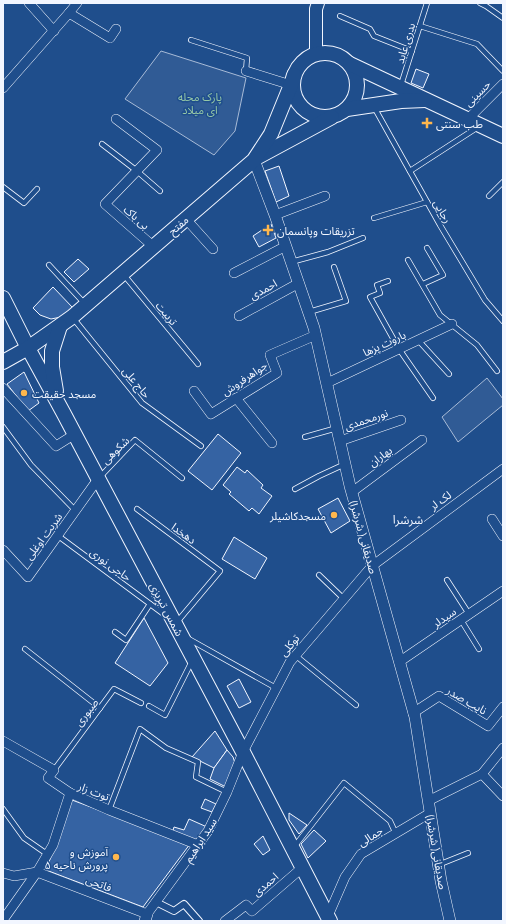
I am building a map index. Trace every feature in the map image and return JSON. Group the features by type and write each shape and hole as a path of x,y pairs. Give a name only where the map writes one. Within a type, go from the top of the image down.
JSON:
{"main road":[{"path":"316,54 316,9 318,3"},
{"path":"332,117 321,117 310,114 301,107 295,98 292,87 293,80 299,66 306,58 316,54 334,54 350,64 503,136"},
{"path":"254,160 340,114 354,102 358,82 355,72 350,64"},
{"name":"مفتح","path":"6,364 72,317 254,160 272,134 293,80"},
{"path":"347,109 401,101 427,100"},
{"name":"شمس تبریزی","path":"3,298 329,918"},
{"path":"60,326 52,351 52,367 56,390 64,414"}],"street":[{"path":"29,3 54,31"},
{"path":"3,88 70,13 77,3"},
{"path":"70,13 110,38 116,29"},
{"path":"246,71 293,80"},
{"name":"حسینی","path":"468,119 503,84"},
{"path":"116,119 157,150 137,171"},
{"name":"(شرشرا )صدیقانی","path":"254,160 286,246 316,335 352,492 413,713 441,882 450,921"},
{"name":"بی باک","path":"137,171 104,204 154,247"},
{"path":"274,215 324,196"},
{"path":"186,219 213,249"},
{"path":"234,273 286,246"},
{"name":"احمدی","path":"239,316 299,283"},
{"name":"باروت پزها","path":"327,383 452,324"},
{"name":"جواهرفروش","path":"194,391 211,414 276,373 270,355 316,335"},
{"path":"3,388 56,446 75,434"},
{"path":"236,398 272,443"},
{"name":"نورمحمدی","path":"340,441 401,420"},
{"name":"بهاران","path":"352,492 422,440"},
{"name":"لک لر","path":"372,566 503,469"},
{"name":"شربت اوغلی","path":"3,550 28,577 98,479"},
{"path":"492,519 503,536"},
{"name":"توکلی","path":"243,752 290,662 372,566"},
{"name":"سیدلر","path":"399,662 469,614 502,594"},
{"name":"نایب صدر","path":"413,713 439,696 488,726 503,707"},
{"path":"3,741 54,770 48,778 70,794"},
{"path":"428,801 482,774 503,748"},
{"name":"سید ابراهیم","path":"147,919 156,902 208,831 228,792 243,752"},
{"path":"482,774 503,796"},
{"name":"توت زار","path":"3,920 37,872 53,844 70,794 198,845"},
{"name":"جمالی","path":"329,918 345,877 361,854 430,813"},
{"name":"احمدی","path":"226,921 246,905 252,911 303,867"},
{"path":"3,873 14,876 37,872"},
{"name":"فاتحی","path":"37,872 147,919"},
{"path":"156,902 174,911 184,904 199,921"}],"lane":[{"name":"بدری عابد","path":"401,88 427,3"},
{"path":"480,3 503,18"},
{"path":"340,16 370,28 374,36 412,50"},
{"path":"420,26 477,44 503,71"},
{"path":"191,40 247,58 246,71"},
{"name":"رجایی","path":"374,105 427,202 484,300 503,321"},
{"path":"410,171 481,125"},
{"path":"102,144 137,171 160,192"},
{"path":"489,196 503,182"},
{"path":"3,187 24,203 37,189"},
{"path":"374,218 427,202"},
{"path":"291,262 328,252 363,238"},
{"path":"423,284 443,275 427,248"},
{"path":"408,260 440,315 477,345 497,371"},
{"path":"49,265 86,305"},
{"path":"309,312 346,301 334,267"},
{"name":"تربیت","path":"123,274 198,364"},
{"path":"388,281 377,285 380,293 370,297 399,349 433,398"},
{"name":"حاج علی","path":"72,317 142,403 201,446"},
{"path":"418,340 449,374"},
{"path":"3,427 31,465 76,510"},
{"path":"305,436 337,428"},
{"name":"شکوهی","path":"98,479 136,440 182,478"},
{"path":"295,490 319,476 345,464"},
{"name":"دهخدا","path":"137,509 220,571 177,627"},
{"name":"حاجی نوری","path":"58,536 150,604 177,627 276,688"},
{"path":"319,574 344,599"},
{"path":"447,580 469,614"},
{"path":"115,632 126,640 150,604"},
{"path":"460,620 479,649"},
{"path":"25,649 100,708"},
{"path":"296,655 356,705"},
{"path":"149,706 165,715 193,658"},
{"name":"صبوری","path":"54,770 114,689 141,703"},
{"path":"109,810 140,729 166,748 198,762 196,777 228,792"},
{"path":"293,848 344,783 390,821 396,834"},
{"path":"3,809 24,838 47,854"},
{"path":"438,865 468,853"}],"shaded area":[{"name":"پارک محله ای میلاد","path":"161,51 246,78 235,131 214,155 125,99"},
{"path":"487,378 503,399 503,405 458,442 442,417"}],"building":[{"path":"416,69 429,74 423,88 411,83"},
{"path":"279,166 289,196 276,202 265,171"},
{"name":"تزریقات وپانسمان","path":"271,224 276,238 259,247 253,236"},
{"path":"78,259 89,269 74,282 64,272"},
{"path":"53,287 73,308 61,317 51,319 40,315 33,308"},
{"name":"مسجد حقیقت","path":"24,372 39,403 28,411 7,384"},
{"path":"218,434 241,453 212,490 188,471"},
{"path":"237,467 245,473 247,470 263,485 261,488 272,496 259,514 252,508 249,511 229,494 231,492 223,485"},
{"name":"مسجدکاشیلر","path":"338,498 350,521 331,533 318,509"},
{"path":"234,537 267,558 255,579 222,559"},
{"path":"144,618 168,663 150,686 115,663"},
{"path":"239,679 251,702 239,708 227,686"},
{"path":"215,731 227,750 214,768 192,757"},
{"path":"227,750 233,757 235,763 226,787 210,779 214,768"},
{"path":"205,799 216,804 212,812 201,808"},
{"name":"آموزش و پرورش ناحیه ۵","path":"72,800 190,844 143,907 46,870"},
{"path":"289,813 307,825 299,834 289,820"},
{"path":"189,819 207,827 196,841 172,834 174,827 184,830"},
{"path":"314,830 326,841 308,858 301,844"},
{"path":"263,836 270,850 263,855 254,844"}],"place":[{"name":"طب سنتی","path":"427,123"},
{"name":"تزریقات وپانسمان","path":"268,230"},
{"name":"مسجد حقیقت","path":"24,393"},
{"name":"مسجدکاشیلر","path":"334,515"},
{"name":"آموزش و پرورش ناحیه ۵","path":"116,857"}],"district":[{"name":"شرشرا","path":"408,519"}]}
